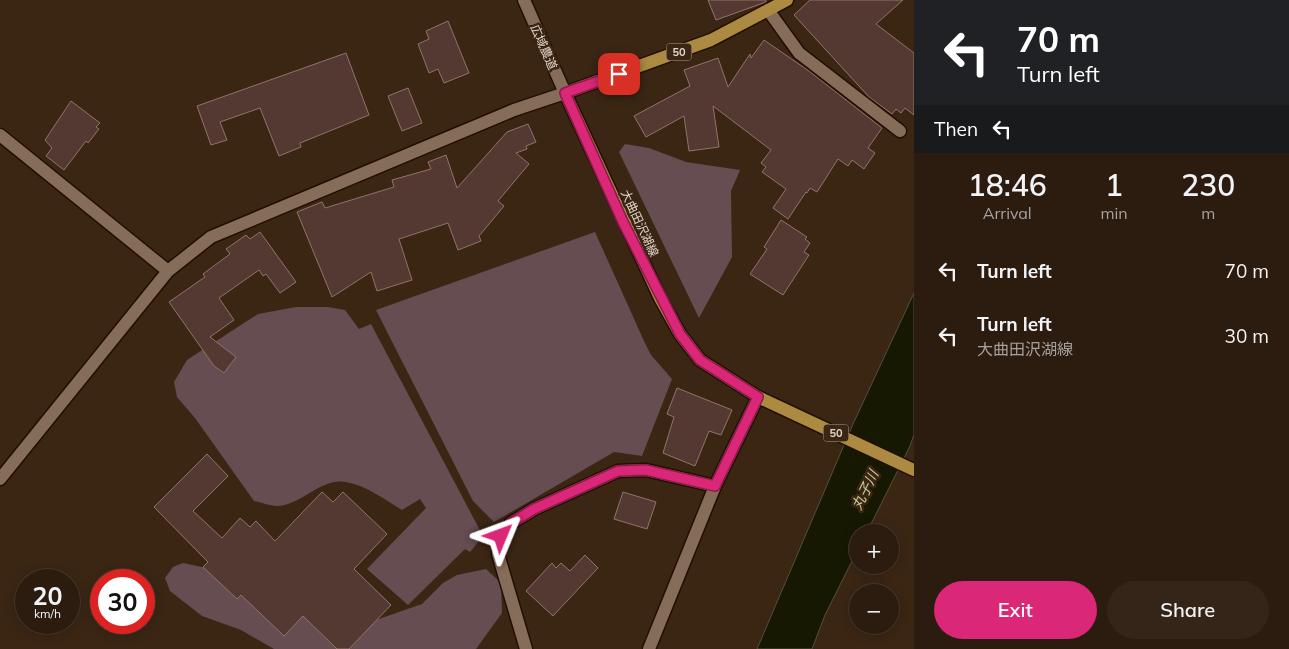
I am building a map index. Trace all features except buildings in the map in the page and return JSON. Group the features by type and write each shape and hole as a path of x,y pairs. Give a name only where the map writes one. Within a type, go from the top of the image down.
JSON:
{"main road":[{"name":"50","path":"565,93 711,40 787,0"},
{"name":"大曲田沢湖線","path":"565,93 623,222 680,334 700,360 758,397 914,470"}],"street":[{"name":"広域農道","path":"524,0 565,93"},
{"path":"768,10 799,52 900,132"},
{"path":"0,479 168,271 211,237 514,110 565,93"},
{"path":"0,135 168,271"},
{"path":"649,649 715,486 758,397"},
{"path":"526,649 498,554 501,536 511,523 534,509 618,471 646,470 715,486"}],"shaded area":[{"path":"625,144 649,148 686,162 740,170 731,191 732,257 699,318 619,152"},
{"path":"595,232 651,355 672,379 642,456 614,452 494,522 473,501 376,310"},
{"path":"296,307 328,307 345,310 359,329 371,324 483,536 470,552 465,549 408,605 367,569 426,508 420,499 402,510 361,486 337,482 320,487 286,504 274,506 254,501 195,418 177,397 174,382 187,360 258,314"},
{"path":"183,563 234,574 376,620 422,604 443,583 457,575 486,569 501,583 502,613 476,649 274,649 241,630 202,616 170,591 165,578 173,567"}],"water":[{"name":"丸子川","path":"914,293 914,435 909,448 871,524 849,524 849,567 825,615 812,649 757,649 853,424"}],"route":[{"path":"501,536 511,523 534,509 618,471 646,470 715,486 758,397 700,360 680,334 623,222 565,93 619,74"}]}
